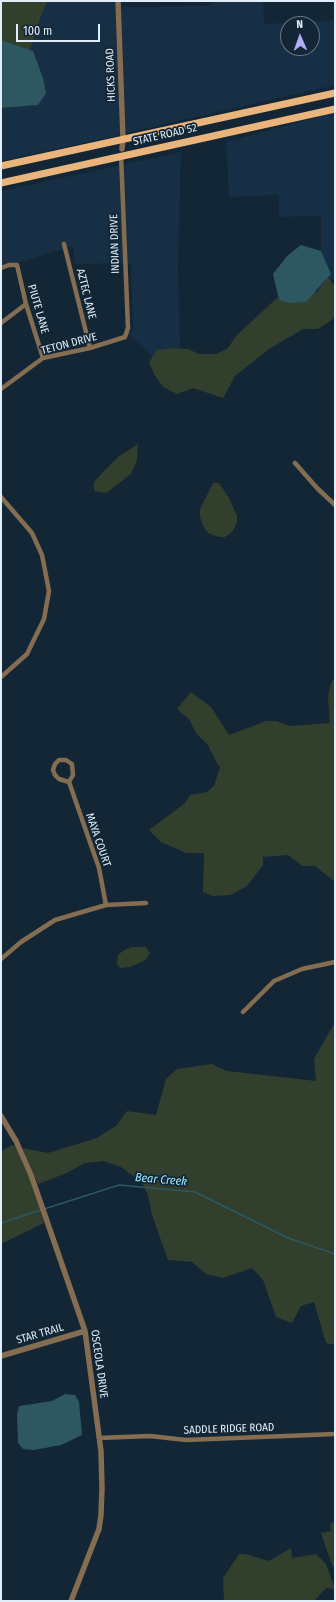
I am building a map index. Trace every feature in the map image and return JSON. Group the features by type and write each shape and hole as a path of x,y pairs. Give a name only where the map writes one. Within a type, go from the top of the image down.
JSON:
{"main road":[{"name":"STATE ROAD 52","path":"1,166 335,93"},
{"name":"STATE ROAD 52","path":"1,183 335,109"}],"street":[{"name":"HICKS ROAD","path":"118,1 123,139 122,149"},
{"name":"INDIAN DRIVE","path":"122,149 121,157 128,328 125,337"},
{"name":"AZTEC LANE","path":"64,244 90,348"},
{"name":"PIUTE LANE","path":"1,268 9,265 17,265 26,304 43,358"},
{"path":"1,323 26,304"},
{"name":"TETON DRIVE","path":"1,389 43,358 90,348 125,337"},
{"path":"295,463 317,488 335,505"},
{"path":"1,497 32,533 42,556 49,591 44,619 27,654 1,677"},
{"name":"MAYA COURT","path":"69,782 59,779 55,775 53,770 55,764 59,760 66,760 72,764 73,775 69,782 99,868 106,905"},
{"path":"1,959 21,942 55,920 106,905 146,903"},
{"path":"243,1012 274,981 302,969 335,962"},
{"name":"OSCEOLA DRIVE","path":"1,1116 32,1175 85,1331 99,1438 102,1488 99,1529 71,1601"},
{"name":"STAR TRAIL","path":"1,1356 85,1331"},
{"name":"SADDLE RIDGE ROAD","path":"99,1438 150,1436 186,1440 335,1434"}],"shaded area":[{"path":"1,1 48,1 42,13 30,50 1,41"},
{"path":"48,1 115,1 120,135 1,161 1,108 38,105 43,78 33,51 30,50 42,13"},
{"path":"121,1 122,7 210,6 213,1 263,1 264,24 280,23 280,56 320,56 320,21 335,20 335,85 126,133"},
{"path":"1,40 33,51 43,78 46,93 38,105 1,108"},
{"path":"335,112 335,278 330,280 328,277 331,274 321,251 321,216 279,217 279,195 229,197 226,142"},
{"path":"181,152 178,267 180,348 157,350 153,357 128,333 133,330 131,263 75,264 73,246 1,268 1,191"},
{"path":"301,245 321,251 331,274 306,302 290,303 279,300 273,274 287,256"},
{"path":"328,277 335,287 335,315 333,319 318,329 303,329 269,349 235,376 223,398 193,388 177,394 163,387 154,374 149,362 157,350 171,348 188,349 199,354 216,354 227,349 237,335 278,297 279,300 317,292"},
{"path":"138,444 137,460 131,474 106,493 94,491 94,482 106,469 118,457"},
{"path":"213,483 219,483 229,498 237,516 237,523 232,532 225,537 219,537 208,533 203,526 200,517 200,509"},
{"path":"335,677 335,882 315,866 302,866 288,855 263,857 263,865 247,886 230,895 213,896 203,892 204,853 186,853 161,842 149,830 184,804 190,795 207,792 214,786 220,767 208,745 196,733 189,719 177,709 191,692 211,707 229,735 266,721 276,721 290,726 330,723 328,696 331,683"},
{"path":"132,947 146,947 150,953 146,960 130,967 120,968 117,964 118,955 124,950"},
{"path":"335,1022 335,1345 326,1343 314,1302 301,1306 292,1323 276,1317 263,1280 252,1268 223,1278 206,1274 192,1262 168,1260 152,1215 148,1195 142,1183 121,1167 104,1161 85,1163 67,1173 38,1184 22,1148 48,1153 97,1138 117,1125 127,1111 156,1115 166,1079 177,1069 212,1064 227,1071 316,1081 314,1059"},
{"path":"12,1145 15,1146 29,1176 44,1223 1,1244 1,1151"},
{"path":"65,1394 75,1395 79,1402 82,1435 61,1445 34,1450 23,1449 18,1443 17,1415 19,1406 52,1401"},
{"path":"335,1522 335,1569 332,1565 321,1533 331,1531 330,1523"},
{"path":"291,1548 292,1558 316,1554 326,1564 335,1589 326,1588 314,1601 224,1601 223,1578 239,1554 245,1554 269,1561"}],"waterway":[{"name":"Bear Creek","path":"44,1209 119,1185 195,1192 288,1238 335,1254"},
{"name":"Bear Creek","path":"1,1223 41,1210"}]}
